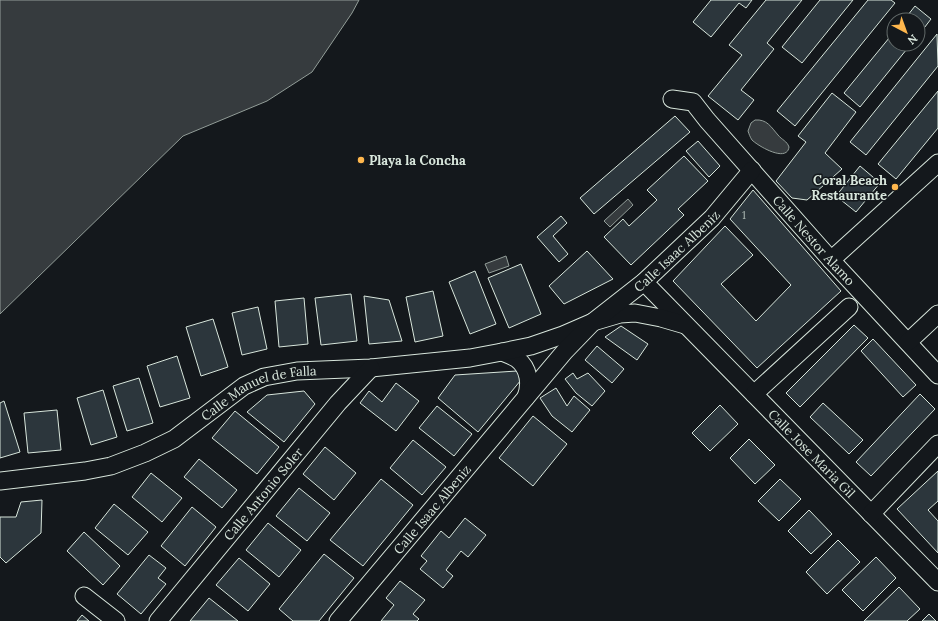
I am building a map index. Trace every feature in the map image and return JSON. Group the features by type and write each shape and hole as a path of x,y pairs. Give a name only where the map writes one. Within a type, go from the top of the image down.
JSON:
{"street":[{"name":"Calle Nestor Alamo","path":"672,99 693,102 831,260 938,375"},
{"path":"831,260 938,163"},
{"name":"Calle Isaac Albeniz","path":"338,621 565,351 593,322 644,282 712,218 752,170"},
{"name":"Calle Jose Maria Gil","path":"644,282 938,582"},
{"path":"754,394 849,307"},
{"name":"Calle Jose Maria Gil","path":"593,322 620,314 635,313 661,318 685,325"},
{"path":"908,342 938,314"},
{"name":"Calle Isaac Albeniz","path":"531,346 563,335 593,322"},
{"name":"Calle Manuel de Falla","path":"0,481 85,472 111,466 138,456 174,439 244,386 264,377 296,371 371,368 470,358 531,346"},
{"path":"502,352 517,359 525,369 529,379 526,397"},
{"name":"Calle Antonio Soler","path":"158,621 338,403 371,368"},
{"path":"871,514 938,444"},
{"path":"84,596 116,621"}],"shaded area":[{"path":"0,0 359,0 352,13 312,72 267,101 183,136 0,314"},
{"path":"755,120 766,122 771,126 788,145 789,147 787,152 783,154 772,152 752,140 748,131 751,123"},
{"path":"628,199 633,205 610,227 604,221"},
{"path":"506,256 509,266 489,273 485,264"}],"building":[{"path":"711,0 752,0 746,8 739,3 711,37 693,22"},
{"path":"766,0 802,0 767,43 774,49 741,90 754,100 738,120 708,96 742,55 729,45"},
{"path":"820,0 853,0 802,63 782,47"},
{"path":"868,0 891,0 895,3 886,12 886,14 795,126 777,111"},
{"path":"915,6 922,12 910,12"},
{"path":"926,15 931,19 926,26"},
{"path":"937,34 938,66 866,155 850,142 922,52 926,52 926,48"},
{"path":"886,42 886,52 905,52 860,107 844,93"},
{"path":"938,91 938,128 896,179 878,164"},
{"path":"832,93 856,112 825,153 842,169 807,200 792,198 776,181 806,142 798,136"},
{"path":"675,116 690,132 594,214 580,198"},
{"path":"698,141 720,166 709,177 686,151"},
{"path":"684,156 708,181 678,209 684,215 631,265 604,237 623,219 629,226 657,200 647,190"},
{"path":"860,166 880,183 856,212 836,196"},
{"path":"753,190 841,291 757,368 673,281 725,226 753,255 721,284 756,321 791,285 730,219"},
{"path":"561,216 567,223 553,236 568,254 559,262 537,237"},
{"path":"587,251 613,279 564,304 549,286"},
{"path":"521,264 541,314 509,328 488,278"},
{"path":"475,271 496,324 470,334 449,282"},
{"path":"433,291 443,336 415,342 406,297"},
{"path":"351,294 357,341 321,345 315,298"},
{"path":"364,296 389,300 402,341 369,344"},
{"path":"304,298 308,344 279,347 275,301"},
{"path":"258,307 267,349 242,355 232,313"},
{"path":"213,319 228,367 201,376 186,327"},
{"path":"854,325 868,338 800,407 786,393"},
{"path":"621,326 648,344 637,360 605,337"},
{"path":"873,339 916,385 903,397 861,351"},
{"path":"597,346 624,369 612,383 585,360"},
{"path":"177,356 190,398 160,407 147,366"},
{"path":"517,371 521,380 478,432 438,398 455,375"},
{"path":"573,373 577,379 588,373 605,391 592,406 576,393 565,379"},
{"path":"139,378 153,423 127,431 113,386"},
{"path":"396,383 419,401 396,431 360,403 369,391 382,402"},
{"path":"556,388 567,406 574,396 590,410 572,432 552,416 540,398"},
{"path":"103,390 117,437 91,445 77,398"},
{"path":"304,391 315,404 284,442 247,412 267,395"},
{"path":"920,394 935,409 871,476 856,462"},
{"path":"4,401 20,452 0,458 0,403"},
{"path":"823,403 863,440 849,454 810,417"},
{"path":"720,405 738,424 710,451 692,433"},
{"path":"437,406 472,434 454,456 419,428"},
{"path":"57,410 61,450 28,453 24,413"},
{"path":"235,411 279,447 257,474 212,438"},
{"path":"533,416 567,444 533,486 499,458"},
{"path":"749,439 775,465 755,484 730,458"},
{"path":"413,440 446,467 422,495 390,468"},
{"path":"325,447 356,473 334,500 303,474"},
{"path":"199,459 237,490 222,508 184,477"},
{"path":"938,471 938,501 928,510 938,521 938,553 897,509"},
{"path":"151,473 182,498 162,522 132,497"},
{"path":"381,479 413,505 363,566 330,540"},
{"path":"780,479 801,499 779,521 758,501"},
{"path":"299,488 330,513 307,541 276,516"},
{"path":"42,500 41,533 6,563 0,557 0,517 16,517 21,502"},
{"path":"114,504 148,532 128,555 95,528"},
{"path":"192,507 216,527 185,566 161,546"},
{"path":"809,510 832,534 811,554 788,531"},
{"path":"465,518 486,535 468,557 461,551 446,570 453,576 443,588 420,569 427,561 421,556 441,531 449,538"},
{"path":"268,523 301,550 279,577 246,550"},
{"path":"84,532 120,566 103,585 67,551"},
{"path":"838,540 860,562 827,594 806,572"},
{"path":"324,554 354,578 319,621 293,621 279,609"},
{"path":"149,555 166,568 158,578 166,584 141,614 117,594"},
{"path":"876,557 896,578 863,611 842,590"},
{"path":"239,558 270,584 248,611 216,585"},
{"path":"400,581 425,600 413,614 419,619 417,621 381,621 394,605 386,598"},
{"path":"899,587 920,609 907,621 864,621"},
{"path":"209,598 238,621 190,621"},
{"path":"929,614 936,621 922,621"},
{"path":"82,615 89,621 77,621"}],"place":[{"name":"Playa la Concha","path":"361,160"},
{"name":"Coral Beach Restaurante","path":"895,187"}]}
